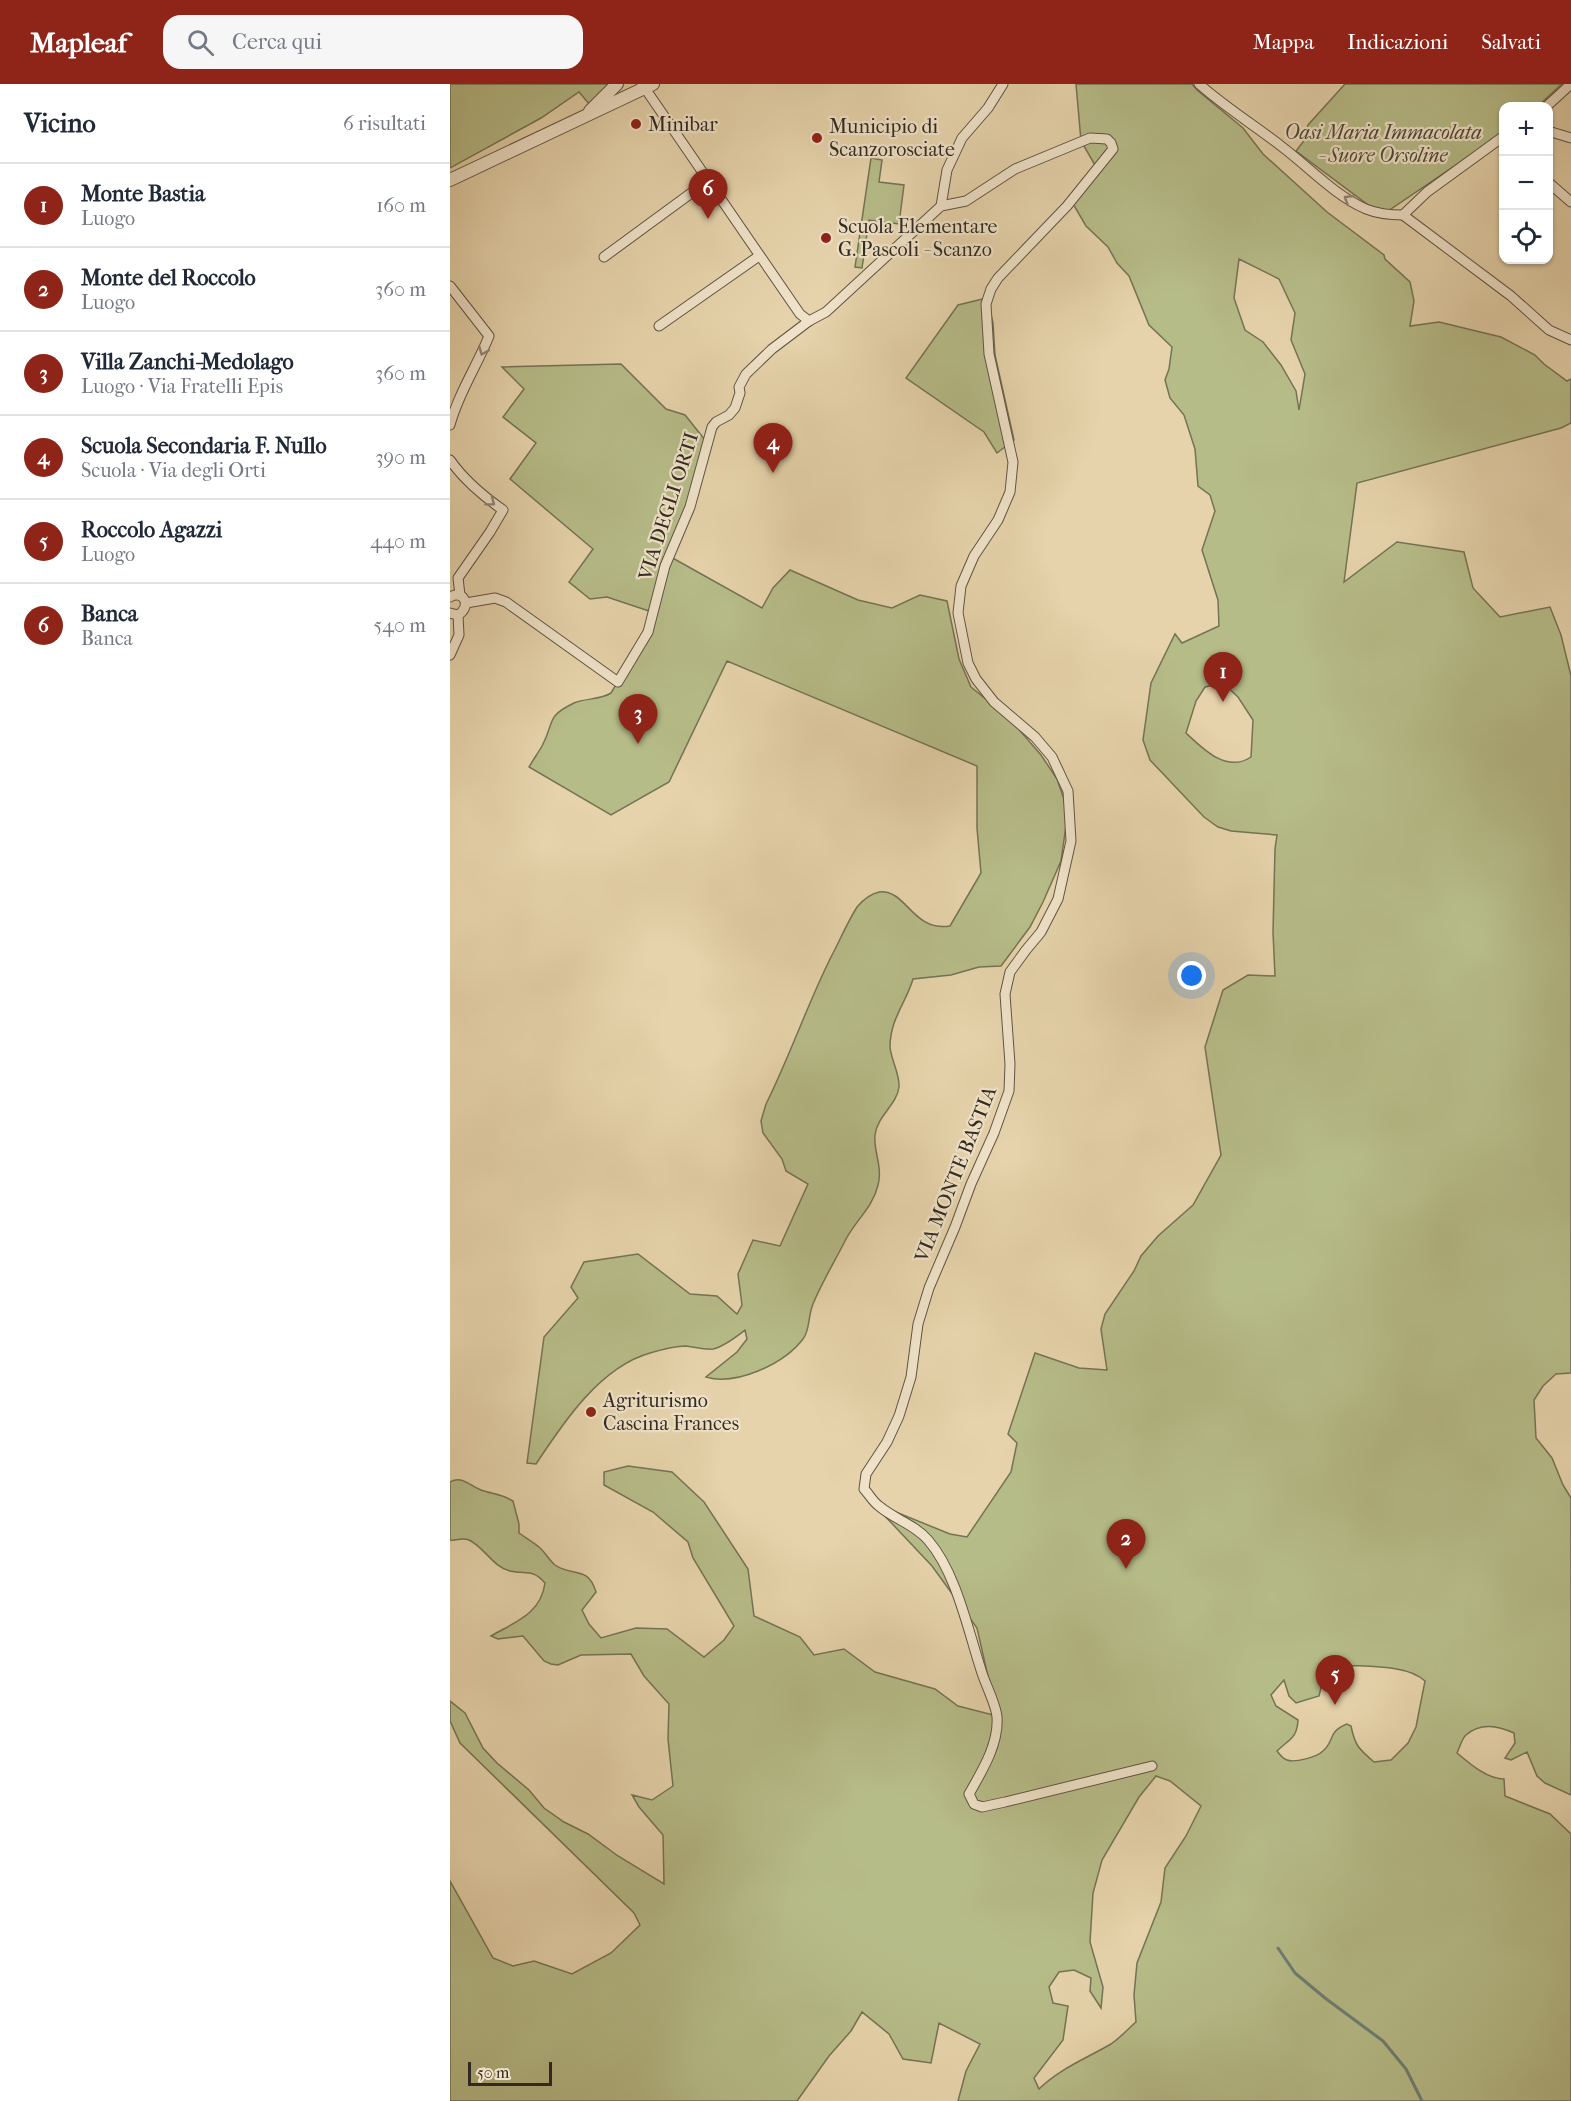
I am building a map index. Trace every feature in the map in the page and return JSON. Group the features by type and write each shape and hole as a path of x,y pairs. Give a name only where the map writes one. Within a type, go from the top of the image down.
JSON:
{"street":[{"path":"586,115 617,84"},
{"path":"941,206 947,170 962,138 988,108 1003,84"},
{"path":"1200,84 1221,103 1281,146 1348,200 1368,210 1403,215 1511,296 1549,330 1571,340"},
{"path":"1551,102 1571,84"},
{"path":"450,180 647,85 759,256 800,314 809,321"},
{"path":"1553,133 1571,138"},
{"name":"VIA MONTE BASTIA","path":"941,206 966,201 1015,169 1090,138 1107,139 1111,143 1113,149 1109,156 1079,193 998,278 986,304 989,354 1013,462 1010,492 998,520 974,556 961,586 958,613 968,663 976,679 994,702 1035,737 1052,757 1068,791 1071,841 1058,899 1041,933 1010,972 1005,994 1010,1091 929,1288 918,1324 911,1377 887,1442 866,1474 864,1489 878,1506 919,1531 930,1542 945,1568 964,1614 997,1717 994,1744 969,1794 974,1804 982,1807 1152,1766"},
{"path":"1403,215 1427,192 1499,141"},
{"path":"604,257 709,180"},
{"path":"1553,186 1571,202"},
{"name":"VIA DEGLI ORTI","path":"459,598 495,598 506,602 618,682 648,632 665,566 690,507 712,427 735,408 740,393 739,387 746,374 772,349 809,321 826,312 941,206"},
{"path":"658,326 759,256"},
{"path":"450,286 489,336 477,364 452,408 450,425"},
{"path":"450,460 456,470 482,495 503,510 458,578 459,598 463,612 454,614 459,635 450,655"}],"green space":[{"path":"450,84 611,84 590,105 579,92 541,118 450,168"},
{"path":"1076,84 1192,84 1243,128 1263,154 1327,212 1384,255 1385,259 1410,282 1414,301 1410,326 1439,322 1501,337 1535,355 1567,381 1571,379 1571,423 1561,428 1357,483 1344,582 1397,542 1464,552 1473,588 1500,617 1550,607 1561,635 1571,676 1571,1373 1556,1374 1543,1386 1534,1400 1536,1438 1552,1458 1571,1498 1571,1795 1545,1783 1537,1776 1527,1752 1511,1760 1505,1758 1515,1743 1514,1733 1490,1726 1478,1728 1465,1736 1457,1753 1485,1774 1504,1779 1505,1796 1550,1814 1571,1834 1571,2101 958,2101 966,2071 980,2044 939,2023 931,2063 903,2059 889,2034 862,2012 851,2031 829,2056 797,2101 450,2101 450,1881 493,1958 513,1966 534,1961 572,1974 611,1953 640,1925 634,1913 460,1743 450,1721 450,1701 465,1713 483,1748 529,1790 544,1808 664,1884 663,1835 639,1807 632,1795 652,1800 673,1786 668,1739 669,1704 644,1676 631,1654 581,1655 558,1665 544,1661 523,1636 498,1639 491,1636 526,1616 543,1594 545,1583 536,1575 504,1569 469,1540 450,1540 450,1482 462,1480 481,1490 513,1501 519,1533 539,1547 555,1565 589,1578 596,1592 582,1610 589,1624 601,1638 636,1628 667,1629 704,1657 724,1640 734,1626 693,1558 688,1542 653,1512 604,1485 604,1472 628,1466 672,1472 704,1502 748,1569 754,1616 800,1637 814,1655 844,1649 875,1672 935,1689 958,1706 997,1716 977,1628 932,1566 882,1513 891,1510 950,1534 967,1537 1011,1472 1017,1443 1008,1434 1035,1353 1079,1368 1107,1370 1101,1329 1105,1314 1134,1271 1141,1256 1158,1236 1193,1205 1221,1155 1205,1047 1223,990 1248,975 1275,976 1273,932 1277,835 1231,831 1218,827 1204,817 1150,760 1143,740 1151,683 1175,634 1182,643 1219,626 1218,600 1202,550 1215,511 1210,495 1198,486 1195,449 1184,415 1170,398 1165,380 1172,347 1149,325 1129,276 1117,263 1108,247 1086,226 1072,202 1099,172 1081,141","holes":["1239,259 1279,279 1295,313 1291,340 1305,374 1299,410 1296,391 1281,365 1263,342 1245,330 1234,298","1223,683 1238,697 1253,720 1251,757 1242,761 1225,761 1208,752 1186,733 1196,701 1205,687","1342,1665 1386,1667 1408,1672 1425,1681 1416,1727 1408,1743 1391,1760 1374,1762 1358,1747 1351,1726 1347,1724 1336,1730 1323,1751 1311,1757 1291,1761 1284,1759 1277,1751 1294,1735 1298,1720 1276,1706 1271,1695 1284,1680 1289,1696 1296,1703 1319,1696 1321,1688 1317,1671 1327,1673","1156,1776 1170,1781 1201,1806 1186,1836 1165,1868 1161,1902 1137,1963 1134,1995 1136,2022 1111,2044 1064,2070 1039,2089 1034,2078 1063,2040 1068,2006 1053,2003 1049,1987 1059,1972 1074,1970 1091,1978 1090,1991 1101,2008 1103,1987 1090,1942 1093,1893 1102,1860 1139,1797"]},
{"name":"Oasi Maria Immacolata - Suore Orsoline","path":"1345,84 1562,84 1542,102 1499,102 1499,136 1388,211 1371,207 1296,151 1303,142 1308,125"},
{"path":"871,158 882,160 879,182 904,185 899,224 869,220 862,268 855,267"},
{"path":"987,298 993,323 995,355 1014,440 997,453 984,432 906,378 958,305"},
{"path":"621,364 666,409 685,415 705,440 689,500 663,563 649,611 607,597 590,599 569,582 593,549 510,479 536,443 503,417 524,389 502,367"},
{"path":"669,556 762,608 773,588 790,570 858,600 892,608 920,595 947,601 959,659 971,687 1009,718 1041,755 1057,779 1068,811 1061,861 1030,927 1001,966 979,967 951,975 913,979 895,1020 891,1037 890,1047 899,1087 895,1099 879,1122 875,1135 879,1172 876,1193 846,1239 820,1288 811,1308 807,1332 803,1339 784,1357 772,1364 745,1376 731,1378 706,1377 737,1352 747,1339 745,1330 726,1344 713,1349 677,1347 663,1349 632,1360 615,1370 584,1398 536,1464 527,1463 544,1337 578,1298 571,1287 584,1262 638,1254 690,1294 717,1296 737,1314 742,1305 738,1274 753,1240 780,1246 808,1184 786,1171 782,1159 763,1133 761,1121 766,1104 822,975 857,907 873,894 889,893 897,897 927,923 950,926 981,873 977,828 977,766 727,661 669,782 611,815 529,767 546,738 552,721 559,712 574,703 611,693 648,632"}],"waterway":[{"path":"1278,1948 1295,1973 1383,2041 1406,2069 1422,2101"}],"place":[{"name":"Minibar","path":"636,124"},
{"name":"Municipio di Scanzorosciate","path":"817,138"},
{"name":"Banca","path":"708,219"},
{"name":"Scuola Elementare G. Pascoli - Scanzo","path":"826,238"},
{"name":"Scuola Secondaria F. Nullo","path":"773,473"},
{"name":"Monte Bastia","path":"1223,702"},
{"name":"Villa Zanchi-Medolago","path":"638,744"},
{"name":"Agriturismo Cascina Frances","path":"591,1412"},
{"name":"Monte del Roccolo","path":"1126,1569"},
{"name":"Roccolo Agazzi","path":"1335,1705"}]}
